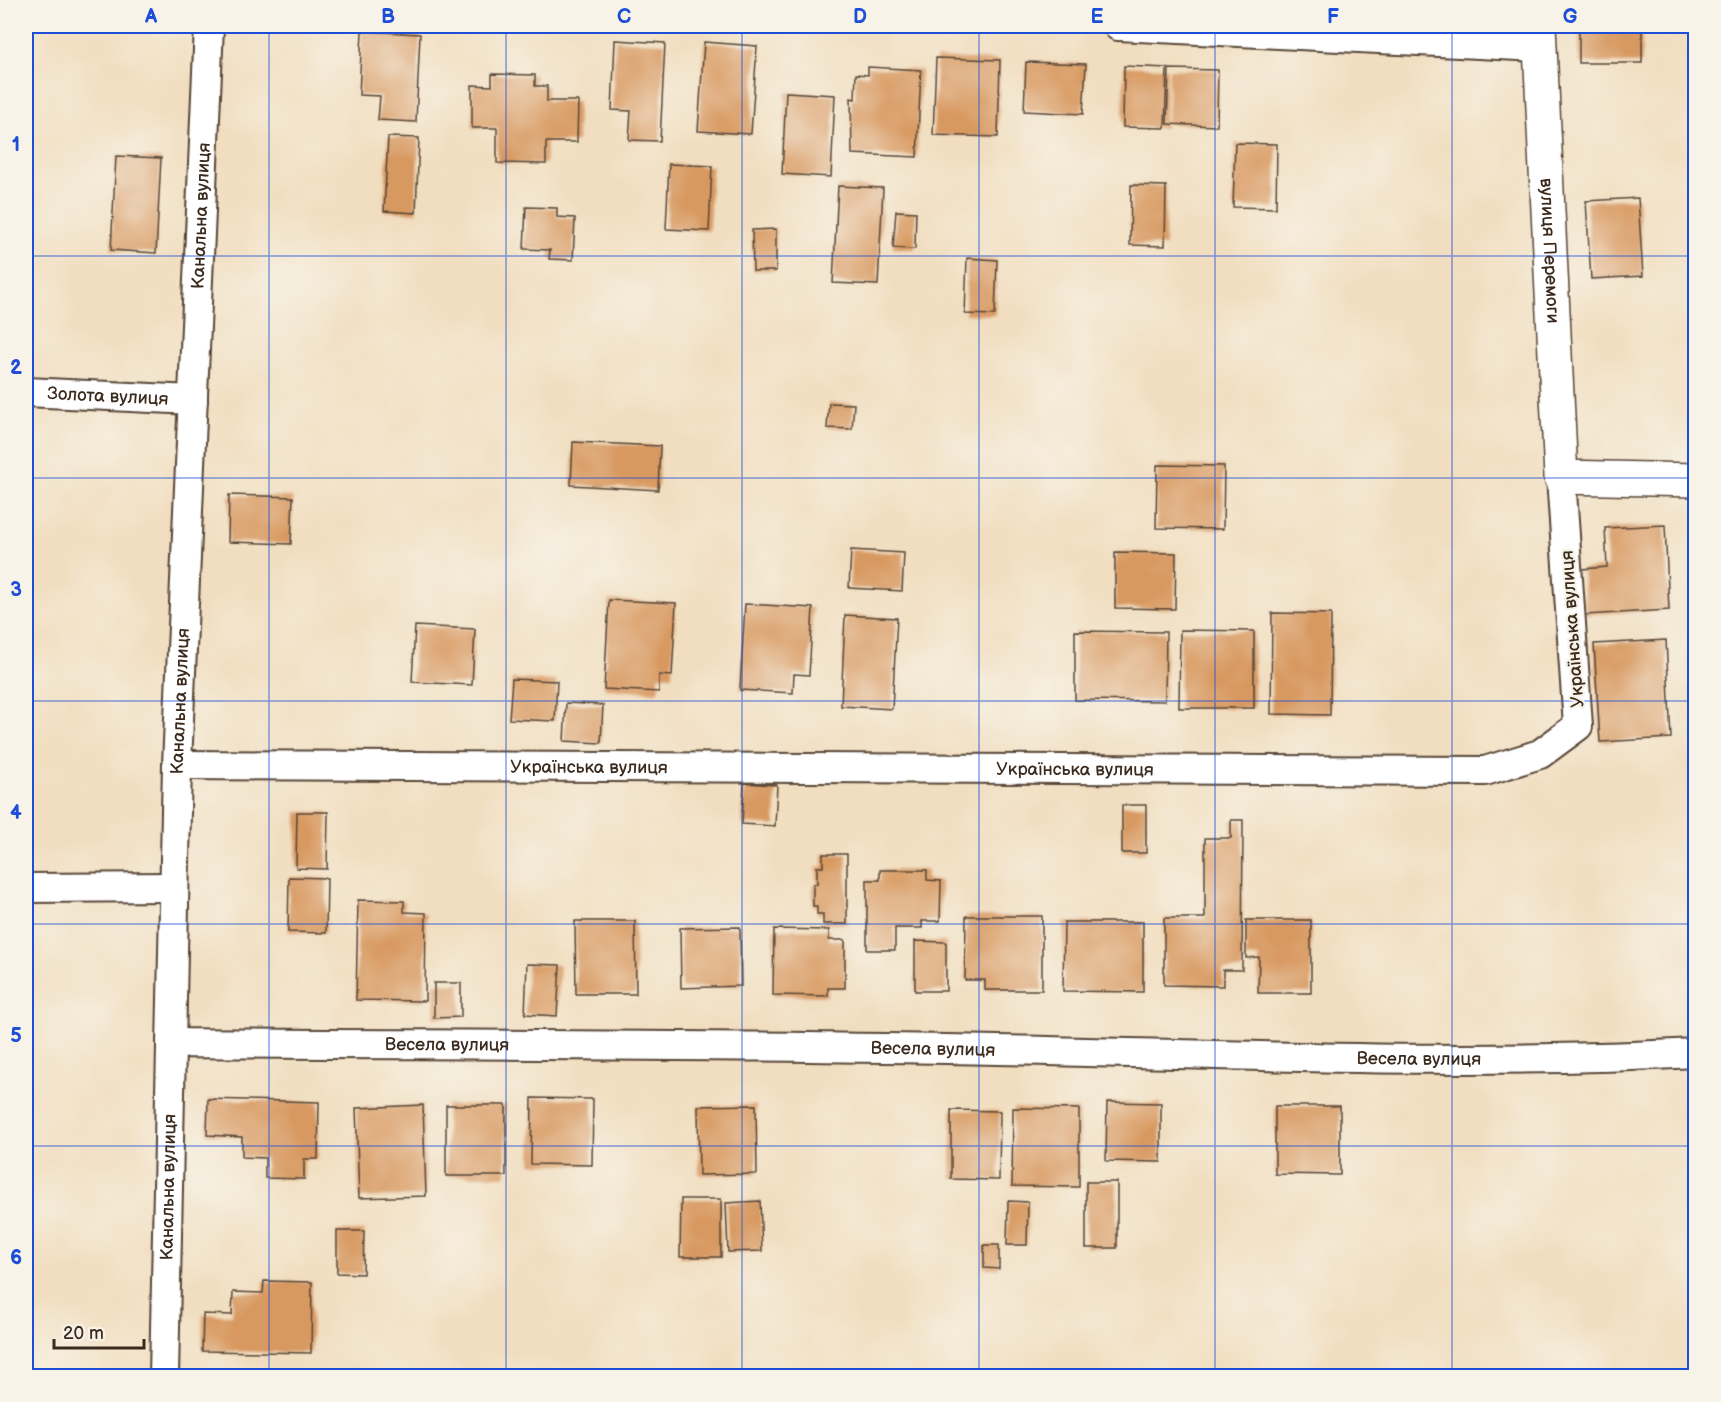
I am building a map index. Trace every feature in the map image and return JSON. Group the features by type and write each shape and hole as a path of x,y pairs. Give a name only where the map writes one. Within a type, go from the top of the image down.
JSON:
{"street":[{"name":"Канальна вулиця","path":"164,1377 177,765 209,26"},
{"path":"1118,26 1539,36"},
{"name":"вулиця Перемоги","path":"1539,36 1561,477"},
{"name":"Золота вулиця","path":"26,392 193,400"},
{"path":"1561,477 1695,480"},
{"name":"Українська вулиця","path":"177,765 1485,771 1540,754 1578,726 1561,477"},
{"path":"26,888 174,886"},
{"name":"Весела вулиця","path":"171,1043 715,1044 1461,1059 1610,1058 1695,1053"}],"building":[{"path":"1579,26 1642,26 1642,63 1579,63"},
{"path":"362,31 420,34 416,122 378,120 380,96 359,95"},
{"path":"615,40 665,43 660,141 629,140 631,111 612,110"},
{"path":"704,42 757,46 751,134 698,131"},
{"path":"936,58 1000,60 998,137 933,135"},
{"path":"1026,62 1086,64 1083,114 1024,111"},
{"path":"1124,66 1167,68 1165,128 1123,127"},
{"path":"868,67 921,70 917,157 852,154 851,98 855,99 856,74 868,75"},
{"path":"1169,69 1218,70 1217,126 1167,124"},
{"path":"492,74 535,75 535,86 547,86 547,101 578,101 577,142 546,142 546,164 497,163 497,128 472,128 472,85 492,86"},
{"path":"786,92 835,95 831,177 782,174"},
{"path":"388,137 419,138 416,213 384,211"},
{"path":"1235,143 1277,144 1276,208 1233,207"},
{"path":"116,156 161,158 156,253 111,250"},
{"path":"669,164 712,166 709,231 666,229"},
{"path":"1131,185 1166,186 1165,246 1130,245"},
{"path":"838,186 883,188 878,285 833,283"},
{"path":"1638,198 1643,276 1591,279 1586,201"},
{"path":"526,207 557,208 557,217 575,218 573,260 549,259 550,250 524,249"},
{"path":"896,211 916,212 915,249 893,248"},
{"path":"776,229 776,271 753,271 752,230"},
{"path":"967,258 997,260 995,315 965,314"},
{"path":"829,403 854,404 852,429 827,428"},
{"path":"573,442 660,446 658,490 571,485"},
{"path":"1157,465 1224,466 1223,529 1156,528"},
{"path":"229,495 293,497 291,544 228,542"},
{"path":"1665,525 1669,610 1585,615 1582,569 1607,567 1605,528"},
{"path":"851,550 904,553 902,591 849,588"},
{"path":"1115,552 1176,553 1175,609 1115,608"},
{"path":"609,600 676,603 672,676 659,675 659,692 604,689"},
{"path":"745,604 813,608 809,675 794,674 793,693 740,690"},
{"path":"1272,613 1331,614 1330,715 1271,714"},
{"path":"845,615 897,618 892,709 841,706"},
{"path":"415,626 475,629 472,685 412,682"},
{"path":"1180,630 1254,631 1254,708 1179,708"},
{"path":"1075,631 1166,632 1165,701 1075,700"},
{"path":"1666,640 1671,738 1600,742 1594,644"},
{"path":"512,679 557,681 555,721 509,719"},
{"path":"566,703 603,705 601,743 564,741"},
{"path":"744,783 777,785 775,826 742,824"},
{"path":"1122,805 1146,805 1146,853 1122,853"},
{"path":"297,812 328,812 327,869 296,868"},
{"path":"1231,820 1243,820 1242,970 1223,970 1223,986 1164,985 1164,918 1205,918 1205,838 1231,838"},
{"path":"823,854 847,854 847,924 823,924 823,914 817,914 817,906 813,906 813,884 817,884 817,867 823,867"},
{"path":"880,870 927,870 927,880 941,881 940,921 922,921 922,928 895,928 895,950 867,950 867,880 880,880"},
{"path":"289,877 327,878 326,933 288,932"},
{"path":"358,900 404,901 404,912 426,913 425,1001 356,1000"},
{"path":"966,916 1042,916 1042,990 985,990 985,980 965,980"},
{"path":"1246,920 1311,920 1311,993 1258,993 1259,957 1246,958"},
{"path":"575,921 635,921 636,994 576,994"},
{"path":"1064,922 1143,922 1143,992 1063,991"},
{"path":"740,927 741,986 681,988 680,928"},
{"path":"774,929 829,930 829,940 845,940 845,988 828,988 828,996 773,995"},
{"path":"915,941 946,942 946,991 915,991"},
{"path":"527,964 560,965 557,1016 525,1014"},
{"path":"434,983 461,983 461,1017 434,1018"},
{"path":"532,1098 593,1099 592,1165 531,1164"},
{"path":"208,1099 319,1102 318,1159 304,1159 304,1179 265,1178 265,1158 242,1157 242,1137 207,1135"},
{"path":"1107,1102 1161,1103 1161,1162 1106,1161"},
{"path":"423,1105 426,1196 359,1198 356,1108"},
{"path":"446,1105 506,1105 506,1176 446,1176"},
{"path":"756,1105 757,1174 699,1175 698,1106"},
{"path":"1275,1106 1340,1106 1340,1175 1275,1174"},
{"path":"1013,1108 1079,1109 1079,1187 1012,1186"},
{"path":"951,1110 1000,1111 999,1180 951,1179"},
{"path":"1086,1182 1117,1182 1117,1248 1086,1248"},
{"path":"681,1199 721,1199 721,1257 680,1257"},
{"path":"760,1201 762,1251 728,1252 726,1203"},
{"path":"1008,1201 1028,1202 1027,1245 1007,1245"},
{"path":"337,1231 364,1231 363,1274 337,1273"},
{"path":"984,1245 999,1245 999,1269 984,1268"},
{"path":"264,1281 312,1282 311,1353 202,1351 203,1314 232,1315 233,1292 263,1293"},
{"path":"1009,1373 1078,1373 1078,1376 1009,1376"}]}
